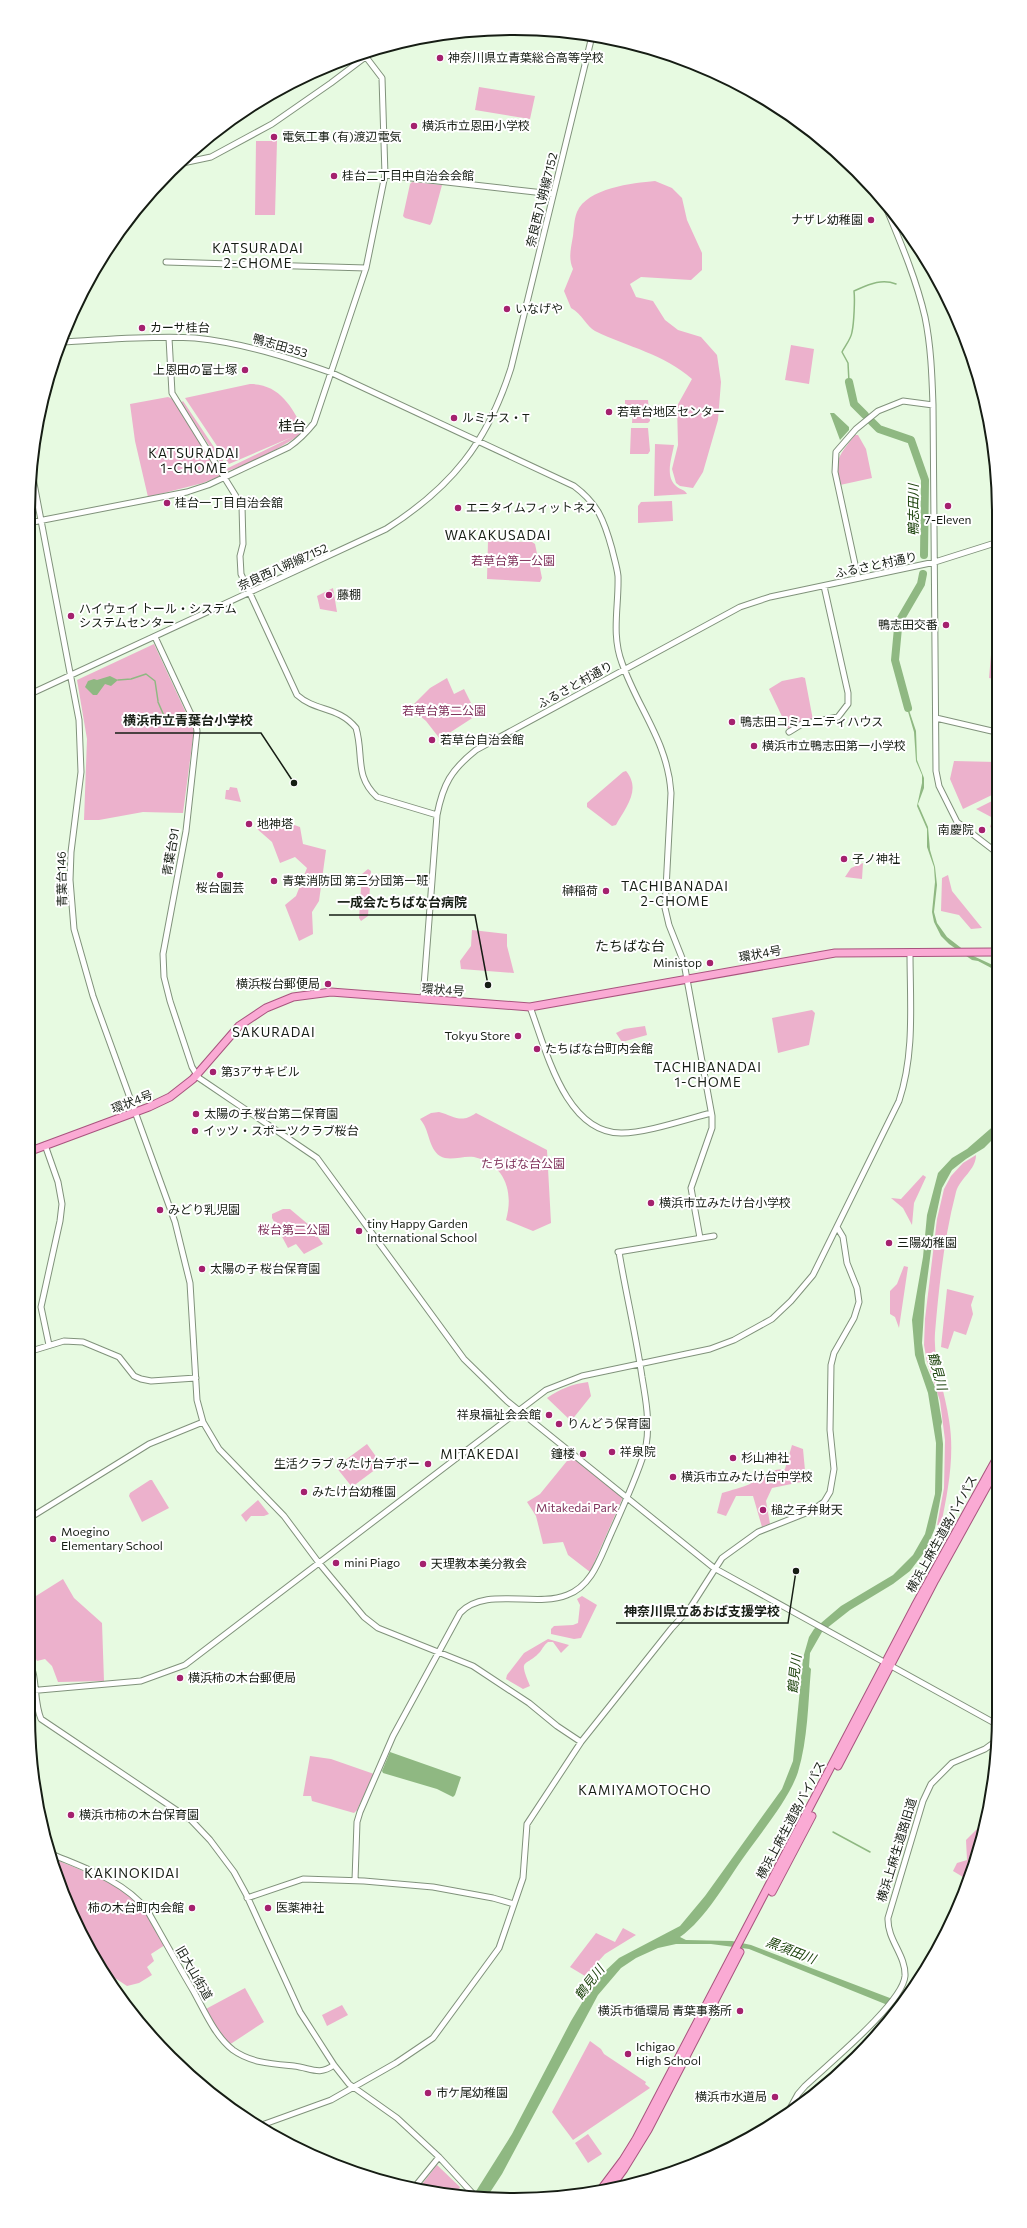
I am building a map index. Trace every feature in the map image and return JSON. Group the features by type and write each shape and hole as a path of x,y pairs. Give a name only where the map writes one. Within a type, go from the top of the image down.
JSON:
{"main road":[{"name":"環状4号","path":"35,1149 135,1112 170,1097 197,1075 239,1026 266,1008 287,999 331,992 530,1007 835,953 992,952"},
{"name":"横浜上麻生道路バイパス","path":"605,2184 623,2160 636,2139 744,1940 992,1467"},
{"name":"横浜上麻生道路バイパス","path":"888,1664 992,1477"},
{"name":"横浜上麻生道路バイパス","path":"614,2182 648,2130 739,1949"}],"street":[{"name":"奈良西八朔線7152","path":"35,692 364,540 406,517 441,488 466,460 478,442 497,407 511,368 591,41"},
{"path":"35,521 173,496 204,486 289,447 302,438 314,422 332,373 366,268 385,175 382,78 367,58"},
{"path":"191,161 211,157 272,124 363,59"},
{"path":"385,175 553,194"},
{"path":"891,219 910,268 925,317 931,360 935,562 936,771 939,786 959,824 992,849"},
{"path":"166,262 366,268"},
{"path":"169,338 172,393 242,506 243,544 240,568 297,695 309,704 342,714 356,728 361,773 369,790 377,797 437,815"},
{"name":"鴨志田353","path":"67,342 195,338 241,345 298,360 332,373 574,486 595,505 607,531 617,568 615,629 616,645 624,669 658,737 670,773 672,793 665,908 673,937 682,955 687,978 711,1113 712,1128 692,1188 700,1238"},
{"path":"858,578 835,472 836,452 856,429 878,411 902,401 933,405"},
{"name":"青葉台146","path":"36,492 79,720 81,746 80,772 70,852 70,880 74,929 86,975 175,1222 190,1283 197,1400 203,1422 219,1449 284,1516 319,1563 364,1617 378,1628 473,1666 529,1703 557,1726 581,1742"},
{"name":"ふるさと村通り","path":"423,999 437,815 443,788 460,763 476,750 740,607 770,597 935,562 992,544"},
{"path":"789,732 802,724 838,717 848,704 848,693 824,586"},
{"name":"青葉台91","path":"155,637 196,725 197,731 186,831 163,954 164,977 170,1001 192,1067 197,1075"},
{"path":"936,718 992,731"},
{"path":"469,2191 439,2157 392,2113 354,2087 334,2065 300,2012 247,1898 224,1858 191,1820 41,1719 35,1690 141,1681 185,1665 518,1410 559,1384 582,1376 710,1349 734,1340 772,1319 808,1282 837,1227 899,1101 905,1082 910,1050 910,952"},
{"path":"530,1007 558,1081 573,1108 589,1122 606,1130 623,1133 711,1113"},
{"path":"197,1075 209,1086 317,1158 459,1353 483,1380 518,1410 714,1568 992,1722"},
{"path":"45,1145 58,1182 62,1204 60,1221 41,1307 49,1346"},
{"path":"266,2124 331,2100 412,2053 433,2038 443,2027 497,1953 525,1869 527,1824 581,1742 671,1629 690,1608 714,1568 722,1558 758,1532 819,1508 830,1492 834,1469 830,1430 831,1365 834,1353 854,1318 859,1302 857,1288 847,1263 843,1237 837,1227"},
{"path":"355,1880 358,1817 393,1736 460,1613 475,1601 548,1599 569,1595 590,1579 626,1497 645,1447 648,1430 647,1410 640,1364 619,1252 714,1236"},
{"path":"35,1350 64,1341 83,1342 118,1357 134,1376 146,1381 196,1378"},
{"path":"35,1515 149,1444 203,1422"},
{"name":"横浜上麻生道路旧道","path":"794,2102 805,2086 896,1998 904,1982 905,1970 903,1959 889,1932 888,1918 923,1801 931,1784 948,1767 991,1745"},
{"name":"旧大山街道","path":"57,1856 122,1886 148,1910 216,2031 234,2050 249,2059 260,2062 300,2067 320,2072 326,2071 334,2065"},
{"path":"247,1898 303,1879 355,1880 433,1887 493,1898 514,1904"},
{"path":"418,2183 439,2157"}],"green space":[{"path":"479,87 535,96 530,119 475,110"},
{"path":"256,141 277,141 275,215 255,215"},
{"path":"655,181 672,188 682,198 687,220 702,253 702,270 691,280 641,277 630,284 636,297 653,301 665,320 678,330 701,337 717,355 721,382 718,420 703,472 693,488 680,486 676,483 672,469 678,445 677,406 692,379 670,363 607,337 589,327 571,308 564,291 573,269 571,265 570,253 577,212 582,204 590,197 612,188 635,183"},
{"path":"412,182 442,185 430,225 405,218 403,216 410,184"},
{"path":"791,345 814,349 809,384 785,380"},
{"path":"250,384 260,385 276,392 289,404 304,430 279,448 243,465 226,471 181,403 183,401 228,468 292,437 229,464 185,398"},
{"path":"168,397 173,399 220,476 203,483 148,497 135,441 130,404"},
{"path":"625,400 648,400 650,421 648,423 632,423 633,411 625,411"},
{"path":"631,428 648,428 650,451 648,454 630,454"},
{"path":"855,435 858,435 866,449 872,478 840,485 838,476 839,458"},
{"path":"655,444 674,445 670,466 670,476 675,485 687,494 654,496"},
{"path":"672,501 673,521 638,523 638,506 641,502"},
{"name":"若草台第一公園","path":"488,541 532,542 535,544 542,578 540,582 487,579"},
{"path":"333,588 337,612 320,609 317,596"},
{"path":"992,643 992,678 989,678"},
{"path":"154,644 194,730 183,813 143,812 99,820 84,820 87,739 77,680"},
{"path":"802,677 805,678 813,720 796,724 788,729 769,689 782,681"},
{"name":"若草台第二公園","path":"447,678 454,694 464,689 477,715 440,739 426,721 413,710 413,705 430,688"},
{"path":"954,761 992,762 992,795 963,809 950,779"},
{"path":"626,771 631,778 632,792 630,799 616,825 612,826 587,807 587,803"},
{"path":"230,787 237,788 241,802 225,799 226,790 229,790"},
{"path":"992,801 992,817 976,809"},
{"path":"286,822 300,827 303,844 326,850 319,901 312,912 313,934 299,941 285,905 296,896 307,868 295,857 280,863 272,842 256,828"},
{"path":"863,863 862,879 845,877 851,868"},
{"path":"368,869 371,871 368,916 361,921 359,918 362,874"},
{"path":"948,875 952,891 982,928 971,929 959,915 941,911 942,878"},
{"path":"472,930 507,934 507,946 514,973 461,969 460,961 471,946"},
{"path":"812,1010 815,1013 809,1045 778,1053 772,1018"},
{"path":"645,1026 647,1035 622,1042 616,1033 624,1029"},
{"name":"たちばな台公園","path":"439,1112 462,1119 476,1113 547,1150 551,1223 533,1231 506,1220 509,1199 508,1190 500,1173 493,1166 474,1157 444,1158 436,1153 431,1144 426,1128 420,1119 431,1113"},
{"path":"976,1155 971,1170 961,1182 956,1192 945,1244 938,1298 935,1344 951,1433 951,1460 941,1525 937,1525 944,1488 945,1440 940,1401 927,1362 924,1345 925,1319 937,1219 944,1189 951,1176 963,1163"},
{"path":"923,1175 926,1177 914,1203 912,1225 903,1208 891,1198 901,1199"},
{"name":"桜台第二公園","path":"283,1209 290,1209 309,1225 323,1244 304,1254 296,1244 288,1248 272,1218 272,1214"},
{"path":"904,1266 908,1267 899,1328 895,1317 890,1314 890,1291 897,1284"},
{"path":"947,1289 974,1296 971,1305 973,1314 966,1335 954,1331 948,1349 941,1347"},
{"path":"588,1382 591,1396 571,1421 547,1398 566,1387"},
{"path":"367,1444 380,1462 380,1466 352,1487 336,1467"},
{"path":"792,1445 803,1449 806,1481 772,1488 766,1501 770,1524 762,1527 753,1496 736,1496 726,1516 717,1513 722,1493 748,1485 774,1470 785,1469"},
{"name":"Mitakedai Park","path":"571,1456 623,1497 590,1572 568,1555 563,1542 543,1544 536,1516 527,1502 540,1494"},
{"path":"152,1480 169,1508 142,1522 129,1496 130,1493"},
{"path":"258,1500 269,1514 264,1516 251,1516 246,1522 241,1515"},
{"path":"63,1579 74,1598 102,1623 104,1681 58,1682 52,1666 45,1659 37,1661 35,1657 35,1597"},
{"path":"582,1596 597,1605 581,1638 574,1639 551,1634 551,1629 554,1626 573,1625 578,1623 580,1605 577,1599"},
{"path":"548,1639 569,1645 561,1653 553,1642 548,1642 535,1657 525,1664 524,1671 530,1686 523,1689 506,1679 507,1675 524,1653"},
{"path":"310,1756 331,1759 374,1774 357,1810 354,1813 312,1801 311,1796 303,1796"},
{"path":"978,1828 964,1877 953,1871 957,1863 967,1860 966,1840"},
{"path":"58,1860 112,1885 131,1897 141,1907 165,1945 151,1954 154,1961 147,1967 152,1975 139,1983 127,1986 115,1978 99,1954 84,1926 71,1898"},
{"path":"623,1928 636,1935 605,1954 585,1976 570,1967 596,1933 615,1942"},
{"path":"245,1988 264,2022 229,2045 204,2010"},
{"path":"342,2005 348,2015 327,2026 322,2015"},
{"path":"590,2041 601,2049 604,2054 646,2082 645,2084 650,2088 573,2140 552,2112"},
{"path":"588,2134 602,2154 588,2163 575,2143"},
{"path":"437,2165 460,2187 459,2190 422,2184"}],"shaded area":[{"path":"830,413 834,413 849,427 849,430 840,440"},
{"path":"110,676 118,680 111,686 105,684 97,695 93,695 85,687 88,681"},
{"path":"904,698 916,731 917,760 924,778 924,788 918,804 928,827 930,850 935,867 937,885 934,912 937,923 947,937 969,954 992,965 992,968 978,961 972,960 949,944 941,936 934,922 932,912 935,882 934,867 927,847 927,829 917,806 922,783 922,775 916,761 914,732"},
{"path":"992,1127 992,1140 984,1148 952,1170 942,1188 935,1221 925,1296 922,1343 925,1363 937,1392 942,1422 942,1490 935,1528 926,1550 910,1571 893,1584 850,1610 822,1632 810,1653 809,1667 811,1669 806,1734 798,1772 794,1782 775,1814 716,1898 699,1920 680,1937 686,1940 732,1941 751,1945 897,2001 892,2007 749,1949 711,1944 676,1944 658,1948 636,1958 621,1968 598,1995 502,2174 490,2192 476,2191 512,2134 571,2021 592,1986 619,1958 680,1926 705,1896 782,1789 793,1761 803,1658 809,1637 814,1629 841,1606 893,1575 913,1555 925,1534 935,1494 936,1443 928,1393 915,1355 912,1320 923,1257 927,1215 938,1173 952,1158 967,1149"},
{"path":"390,1752 461,1777 455,1795 453,1797 437,1789 383,1773 382,1771"}],"waterway":[{"path":"849,382 848,363 842,352 852,332 854,291 880,282 890,282 896,284"},
{"name":"鴨志田川","path":"849,382 854,404 865,415"},
{"name":"鴨志田川","path":"872,422 879,429 911,440 925,480 924,555"},
{"name":"鴨志田川","path":"900,620 921,584 923,574"},
{"name":"鴨志田川","path":"898,628 895,660 908,708"},
{"path":"118,680 131,679 146,674 155,681 158,701"},
{"path":"158,702 165,718"},
{"path":"833,1832 870,1852"}],"place":[{"name":"神奈川県立青葉総合高等学校","path":"440,58"},
{"name":"横浜市立恩田小学校","path":"414,126"},
{"name":"電気工事 (有)渡辺電気","path":"274,137"},
{"name":"桂台二丁目中自治会会館","path":"334,176"},
{"name":"ナザレ幼稚園","path":"871,220"},
{"name":"いなげや","path":"507,309"},
{"name":"カーサ桂台","path":"142,328"},
{"name":"上恩田の富士塚","path":"245,370"},
{"name":"若草台地区センター","path":"609,412"},
{"name":"ルミナス・T","path":"454,418"},
{"name":"桂台一丁目自治会舘","path":"167,503"},
{"name":"7-Eleven","path":"948,506"},
{"name":"エニタイムフィットネス","path":"458,508"},
{"name":"藤棚","path":"329,595"},
{"name":"ハイウェイ トール・システム システムセンター","path":"71,616"},
{"name":"鴨志田交番","path":"946,625"},
{"name":"鴨志田コミュニティハウス","path":"732,722"},
{"name":"若草台自治会館","path":"432,740"},
{"name":"横浜市立鴨志田第一小学校","path":"754,746"},
{"name":"横浜市立青葉台小学校","path":"294,783"},
{"name":"地神塔","path":"249,824"},
{"name":"南慶院","path":"982,830"},
{"name":"子ノ神社","path":"844,859"},
{"name":"桜台園芸","path":"220,875"},
{"name":"青葉消防団 第三分団第一班","path":"274,881"},
{"name":"榊稲荷","path":"606,891"},
{"name":"Ministop","path":"710,963"},
{"name":"横浜桜台郵便局","path":"328,984"},
{"name":"一成会たちばな台病院","path":"488,985"},
{"name":"Tokyu Store","path":"518,1036"},
{"name":"たちばな台町内会館","path":"537,1049"},
{"name":"第3アサキビル","path":"213,1072"},
{"name":"太陽の子 桜台第二保育園","path":"196,1114"},
{"name":"イッツ・スポーツクラブ桜台","path":"195,1131"},
{"name":"横浜市立みたけ台小学校","path":"651,1203"},
{"name":"みどり乳児園","path":"160,1210"},
{"name":"tiny Happy Garden International School","path":"359,1231"},
{"name":"三陽幼稚園","path":"889,1243"},
{"name":"太陽の子 桜台保育園","path":"202,1269"},
{"name":"祥泉福祉会会館","path":"549,1415"},
{"name":"りんどう保育園","path":"559,1424"},
{"name":"祥泉院","path":"612,1452"},
{"name":"鐘楼","path":"583,1454"},
{"name":"杉山神社","path":"733,1458"},
{"name":"生活クラブ みたけ台デポー","path":"428,1464"},
{"name":"横浜市立みたけ台中学校","path":"673,1477"},
{"name":"みたけ台幼稚園","path":"304,1492"},
{"name":"槌之子弁財天","path":"763,1510"},
{"name":"Moegino Elementary School","path":"53,1539"},
{"name":"mini Piago","path":"336,1563"},
{"name":"天理教本美分教会","path":"423,1564"},
{"name":"神奈川県立あおば支援学校","path":"796,1571"},
{"name":"横浜柿の木台郵便局","path":"180,1678"},
{"name":"横浜市柿の木台保育園","path":"71,1815"},
{"name":"柿の木台町内会館","path":"192,1908"},
{"name":"医薬神社","path":"268,1908"},
{"name":"横浜市循環局 青葉事務所","path":"740,2011"},
{"name":"Ichigao High School","path":"628,2054"},
{"name":"市ケ尾幼稚園","path":"428,2093"},
{"name":"横浜市水道局","path":"775,2097"}],"district":[{"name":"KATSURADAI 2-CHOME","path":"258,256"},
{"name":"桂台","path":"292,426"},
{"name":"KATSURADAI 1-CHOME","path":"194,460"},
{"name":"WAKAKUSADAI","path":"498,535"},
{"name":"TACHIBANADAI 2-CHOME","path":"675,894"},
{"name":"たちばな台","path":"630,946"},
{"name":"SAKURADAI","path":"274,1032"},
{"name":"TACHIBANADAI 1-CHOME","path":"708,1074"},
{"name":"MITAKEDAI","path":"480,1454"},
{"name":"KAMIYAMOTOCHO","path":"645,1790"},
{"name":"KAKINOKIDAI","path":"132,1873"}],"water label":[{"name":"鶴見川","path":"938,1371"},
{"name":"鶴見川","path":"794,1674"},
{"name":"黒須田川","path":"791,1950"},
{"name":"鶴見川","path":"589,1982"}]}
